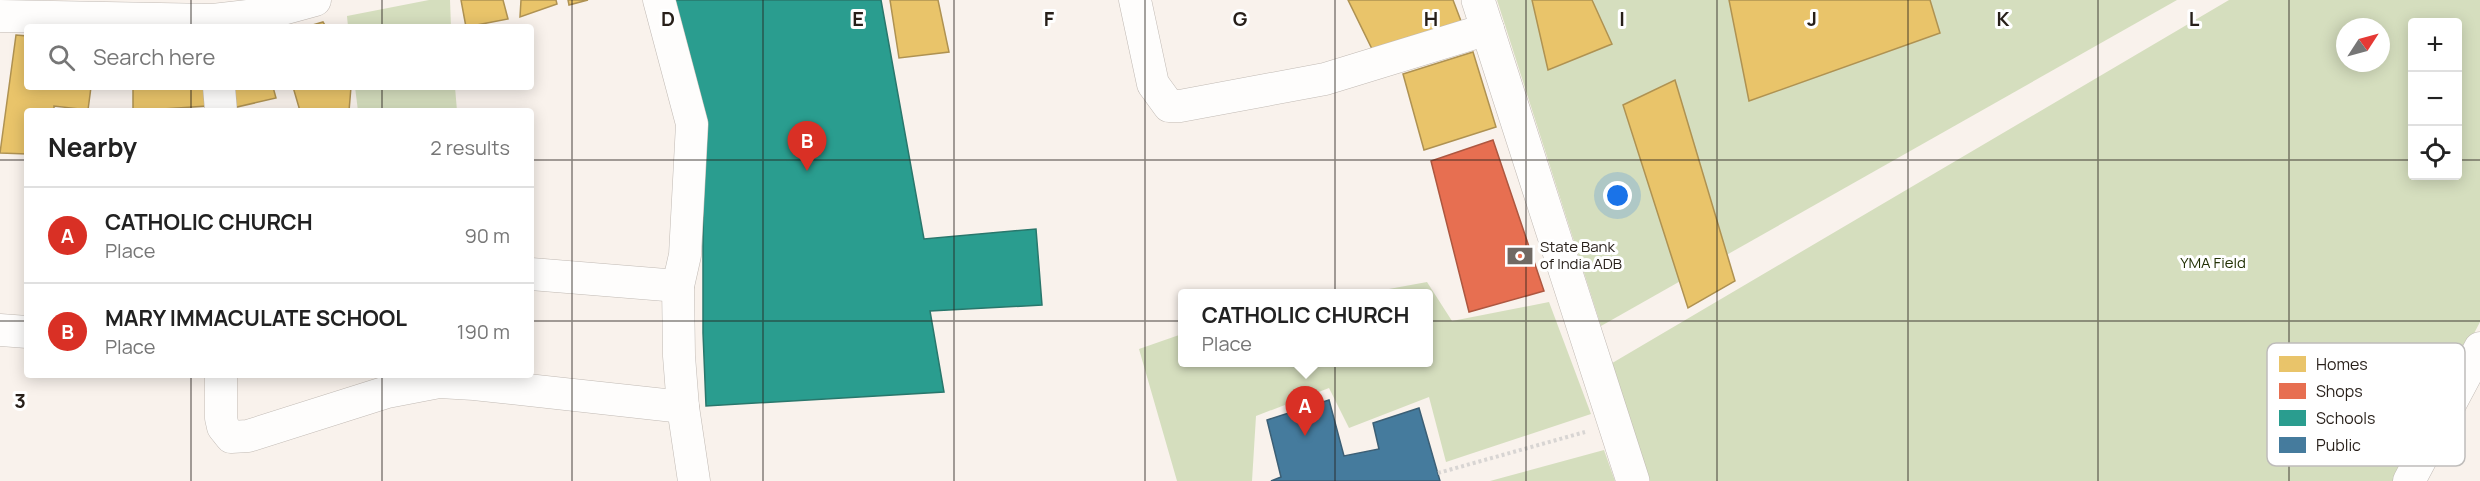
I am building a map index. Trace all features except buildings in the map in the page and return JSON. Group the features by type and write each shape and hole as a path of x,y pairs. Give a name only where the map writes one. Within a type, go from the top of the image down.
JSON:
{"street":[{"path":"0,16 58,9 213,24 264,14 315,0"},
{"path":"659,0 692,124 685,255 678,286 679,356 683,407 694,481"},
{"path":"1135,0 1154,84 1169,106 1180,106 1324,79 1483,15 1633,481"},
{"path":"219,90 221,108"},
{"path":"534,274 678,286"},
{"path":"0,330 24,332"},
{"path":"2465,376 2480,348"},
{"path":"221,378 222,423 231,437 236,438 387,392 439,382 683,407"},
{"path":"2409,481 2417,466"}],"path":[{"path":"1438,473 1615,424"}],"green space":[{"path":"429,0 450,0 451,24 348,24 347,16"},
{"path":"1497,0 2177,0 1601,326"},
{"name":"YMA Field","path":"2229,0 2480,0 2480,322 2465,350 2465,343 2267,343 2267,466 2404,466 2396,481 1633,481 1597,372"},
{"path":"355,90 455,90 457,108 358,108"},
{"path":"1427,282 1431,289 1389,289"},
{"path":"1433,291 1452,321 1549,302 1591,414 1446,462 1429,397 1349,428 1329,388 1256,416 1252,481 1177,481 1139,349 1178,335 1178,367 1433,367"},
{"path":"1604,450 1615,481 1490,481"}],"place":[{"name":"MARY IMMACULATE SCHOOL","path":"807,171"},
{"name":"State Bank of India ADB","path":"1520,256"},
{"name":"CATHOLIC CHURCH","path":"1305,436"}]}
